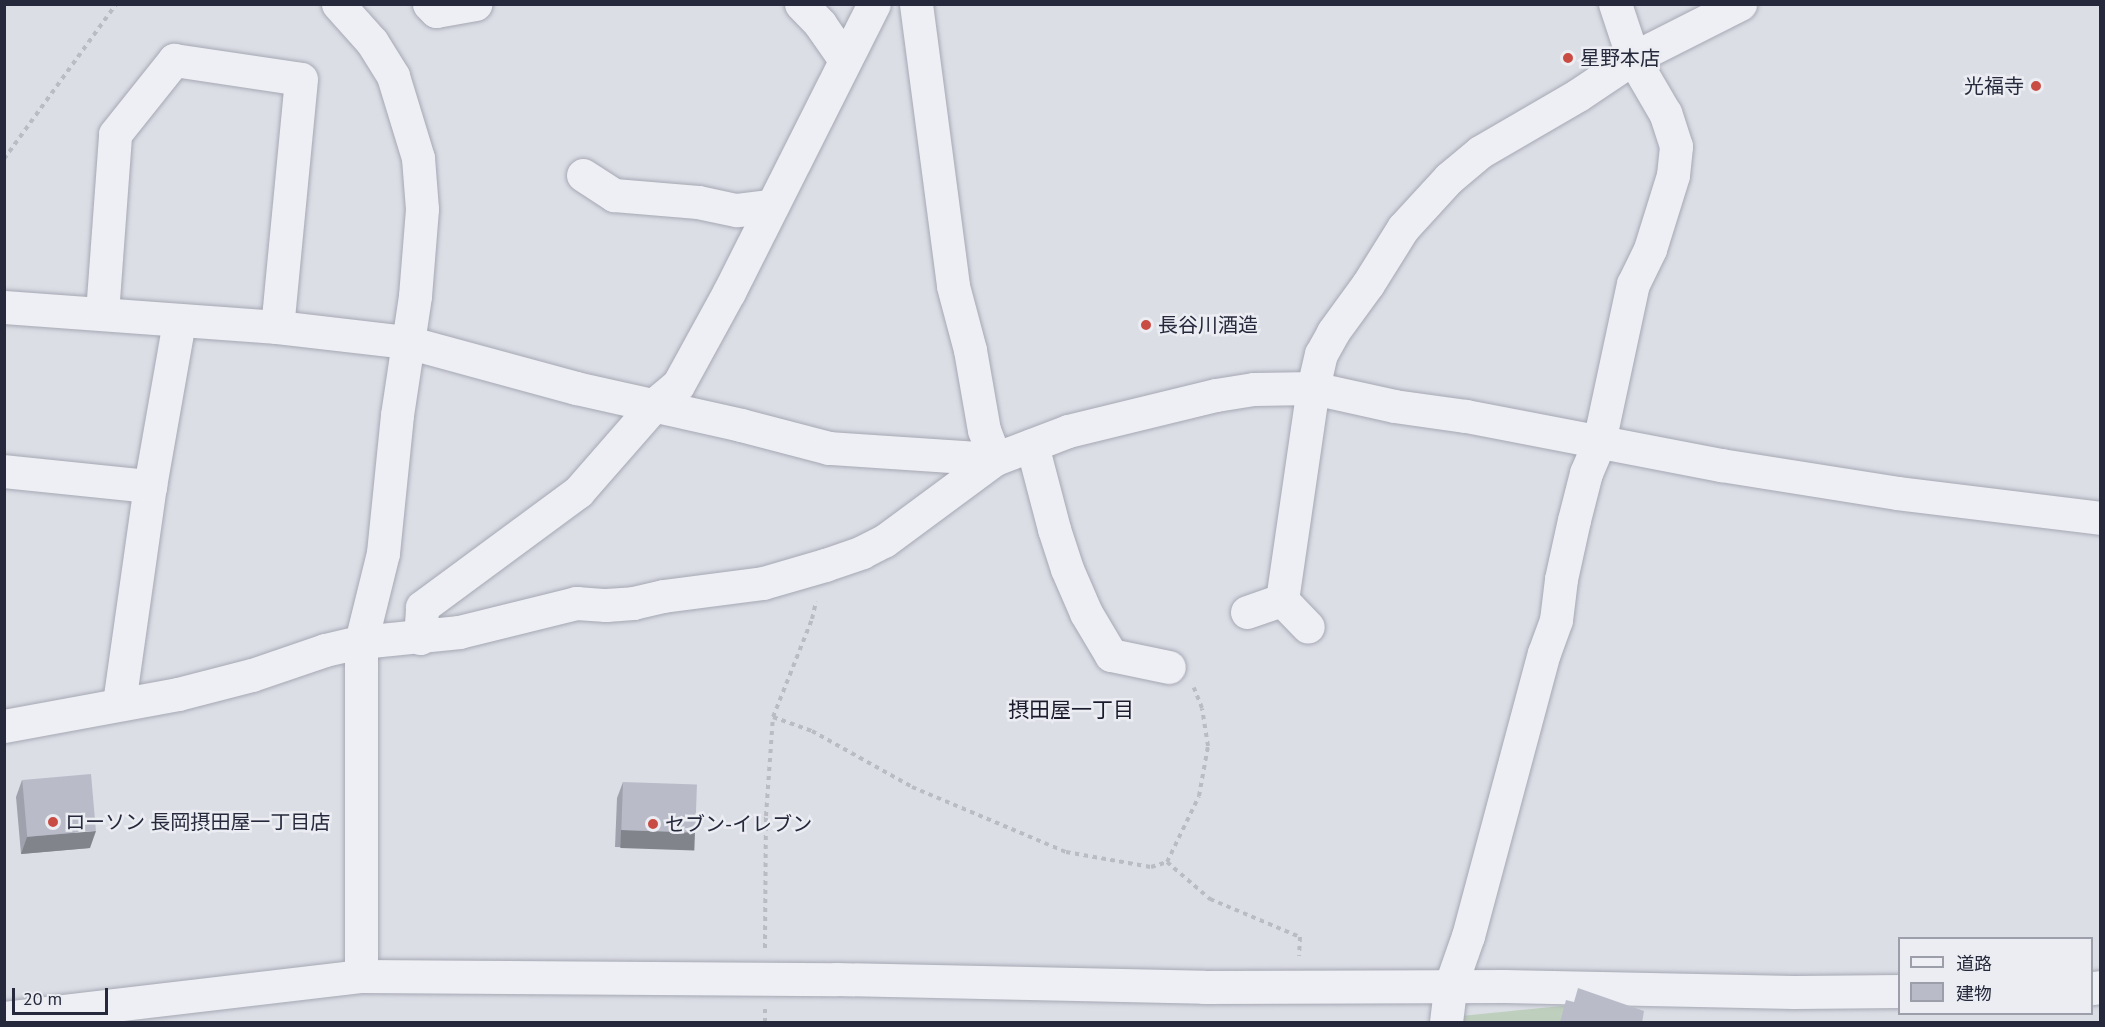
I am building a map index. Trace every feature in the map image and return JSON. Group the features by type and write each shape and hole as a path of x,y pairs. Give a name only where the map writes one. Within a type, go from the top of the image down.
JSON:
{"street":[{"path":"338,4 372,42 393,76 418,158 422,209 415,296 407,342 383,553 361,642 361,976"},
{"path":"429,4 436,11 475,4"},
{"path":"801,4 820,24 845,60"},
{"path":"420,638 422,608 578,492 655,404 678,385 874,4"},
{"path":"916,4 953,286 970,350 984,430 995,459"},
{"path":"1446,1023 1450,987 1468,936 1544,653 1556,620 1561,579 1574,520 1586,473 1599,442 1633,284 1650,249 1673,176 1676,146 1665,113 1633,58 1614,4"},
{"path":"1282,600 1313,388 1321,354 1333,332 1368,284 1403,228 1449,178 1480,152 1578,95 1633,58 1740,4"},
{"path":"102,313 115,134 174,60 301,79 277,327"},
{"path":"583,175 614,195 698,202 737,210 772,206"},
{"path":"4,307 277,327 407,342 576,388 655,404 829,448 995,459"},
{"path":"119,703 150,486 179,321"},
{"path":"4,726 119,703 178,694 241,678 325,650 361,642 420,638 459,632 576,603 606,605 633,603 663,596 763,582 825,565 862,552 884,541 995,459 1068,431 1216,395 1254,389 1313,388 1394,406 1466,416 1599,442 1846,485 2100,518"},
{"path":"1032,445 1067,569 1086,613 1111,655 1169,667"},
{"path":"4,471 150,486"},
{"path":"1247,612 1282,600"},
{"path":"1282,600 1308,627"},
{"path":"4,1018 361,976 1294,987 1898,991"}],"path":[{"path":"4,159 116,4"},
{"path":"765,980 766,816 773,717 812,619 825,565"},
{"path":"773,717 812,731 912,787 1066,852 1151,867 1167,862 1199,796 1209,746 1195,688 1169,667"},
{"path":"1167,862 1210,899 1300,937 1294,987"}],"green space":[{"path":"1572,1005 1629,1022 1460,1022 1461,1016"}],"building":[{"name":"ローソン 長岡摂田屋一丁目店","path":"91,774 96,831 27,837 22,780"},
{"name":"セブン-イレブン","path":"623,782 697,785 695,833 621,830"},
{"path":"1578,988 1644,1011 1642,1023 1560,1022 1566,1000 1574,1002"}],"place":[{"name":"星野本店","path":"1568,58"},
{"name":"光福寺","path":"2036,86"},
{"name":"長谷川酒造","path":"1146,325"},
{"name":"ローソン 長岡摂田屋一丁目店","path":"53,822"},
{"name":"セブン-イレブン","path":"653,824"}],"district":[{"name":"摂田屋一丁目","path":"1071,710"}]}
